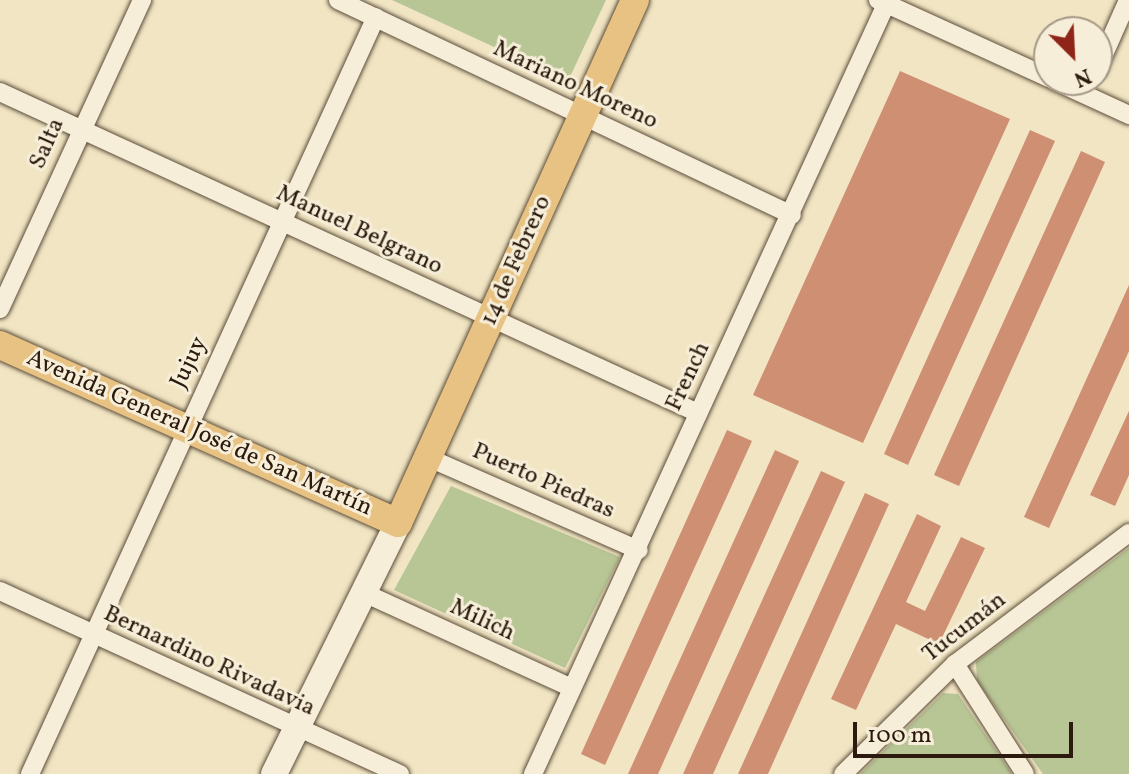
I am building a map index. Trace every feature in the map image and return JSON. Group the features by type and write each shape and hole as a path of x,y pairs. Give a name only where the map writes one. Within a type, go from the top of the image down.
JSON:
{"main road":[{"name":"14 de Febrero","path":"291,774 302,732 635,0"},
{"name":"Avenida General José de San Martín","path":"0,345 398,523"},
{"name":"14 de Febrero","path":"274,774 302,732 395,559 398,523"}],"street":[{"name":"Salta","path":"0,309 142,0"},
{"name":"Mariano Moreno","path":"338,0 792,215"},
{"path":"1113,34 1128,0"},
{"path":"884,1 1033,71"},
{"name":"French","path":"533,774 792,215 884,1"},
{"name":"Jujuy","path":"30,774 96,636 186,428 284,222 376,17"},
{"name":"Manuel Belgrano","path":"0,92 490,320 698,413"},
{"path":"1101,96 1129,115"},
{"name":"Puerto Piedras","path":"429,458 639,550"},
{"name":"Tucumán","path":"843,774 955,664 1129,533"},
{"name":"Bernardino Rivadavia","path":"0,591 302,732 400,774"},
{"name":"Milich","path":"373,597 572,688"},
{"path":"955,664 1025,774"}],"green space":[{"path":"392,0 606,0 568,81"},
{"path":"451,486 620,557 565,668 394,590"},
{"path":"1129,548 1129,774 1043,774 977,681 976,662"},
{"path":"943,693 958,694 1012,774 860,774"}],"building":[{"path":"900,71 1010,119 863,443 753,395"},
{"path":"1030,130 1055,141 908,465 884,454"},
{"path":"1081,151 1105,162 959,486 934,475"},
{"path":"1129,285 1129,351 1049,528 1024,517"},
{"path":"1129,411 1129,475 1115,506 1090,495"},
{"path":"727,430 752,441 605,765 581,754"},
{"path":"775,450 799,461 658,774 628,774"},
{"path":"821,471 845,482 713,774 683,774"},
{"path":"865,493 889,504 768,774 738,774"},
{"path":"917,514 941,526 906,602 925,611 961,537 985,548 939,644 896,624 856,710 831,699"}]}
